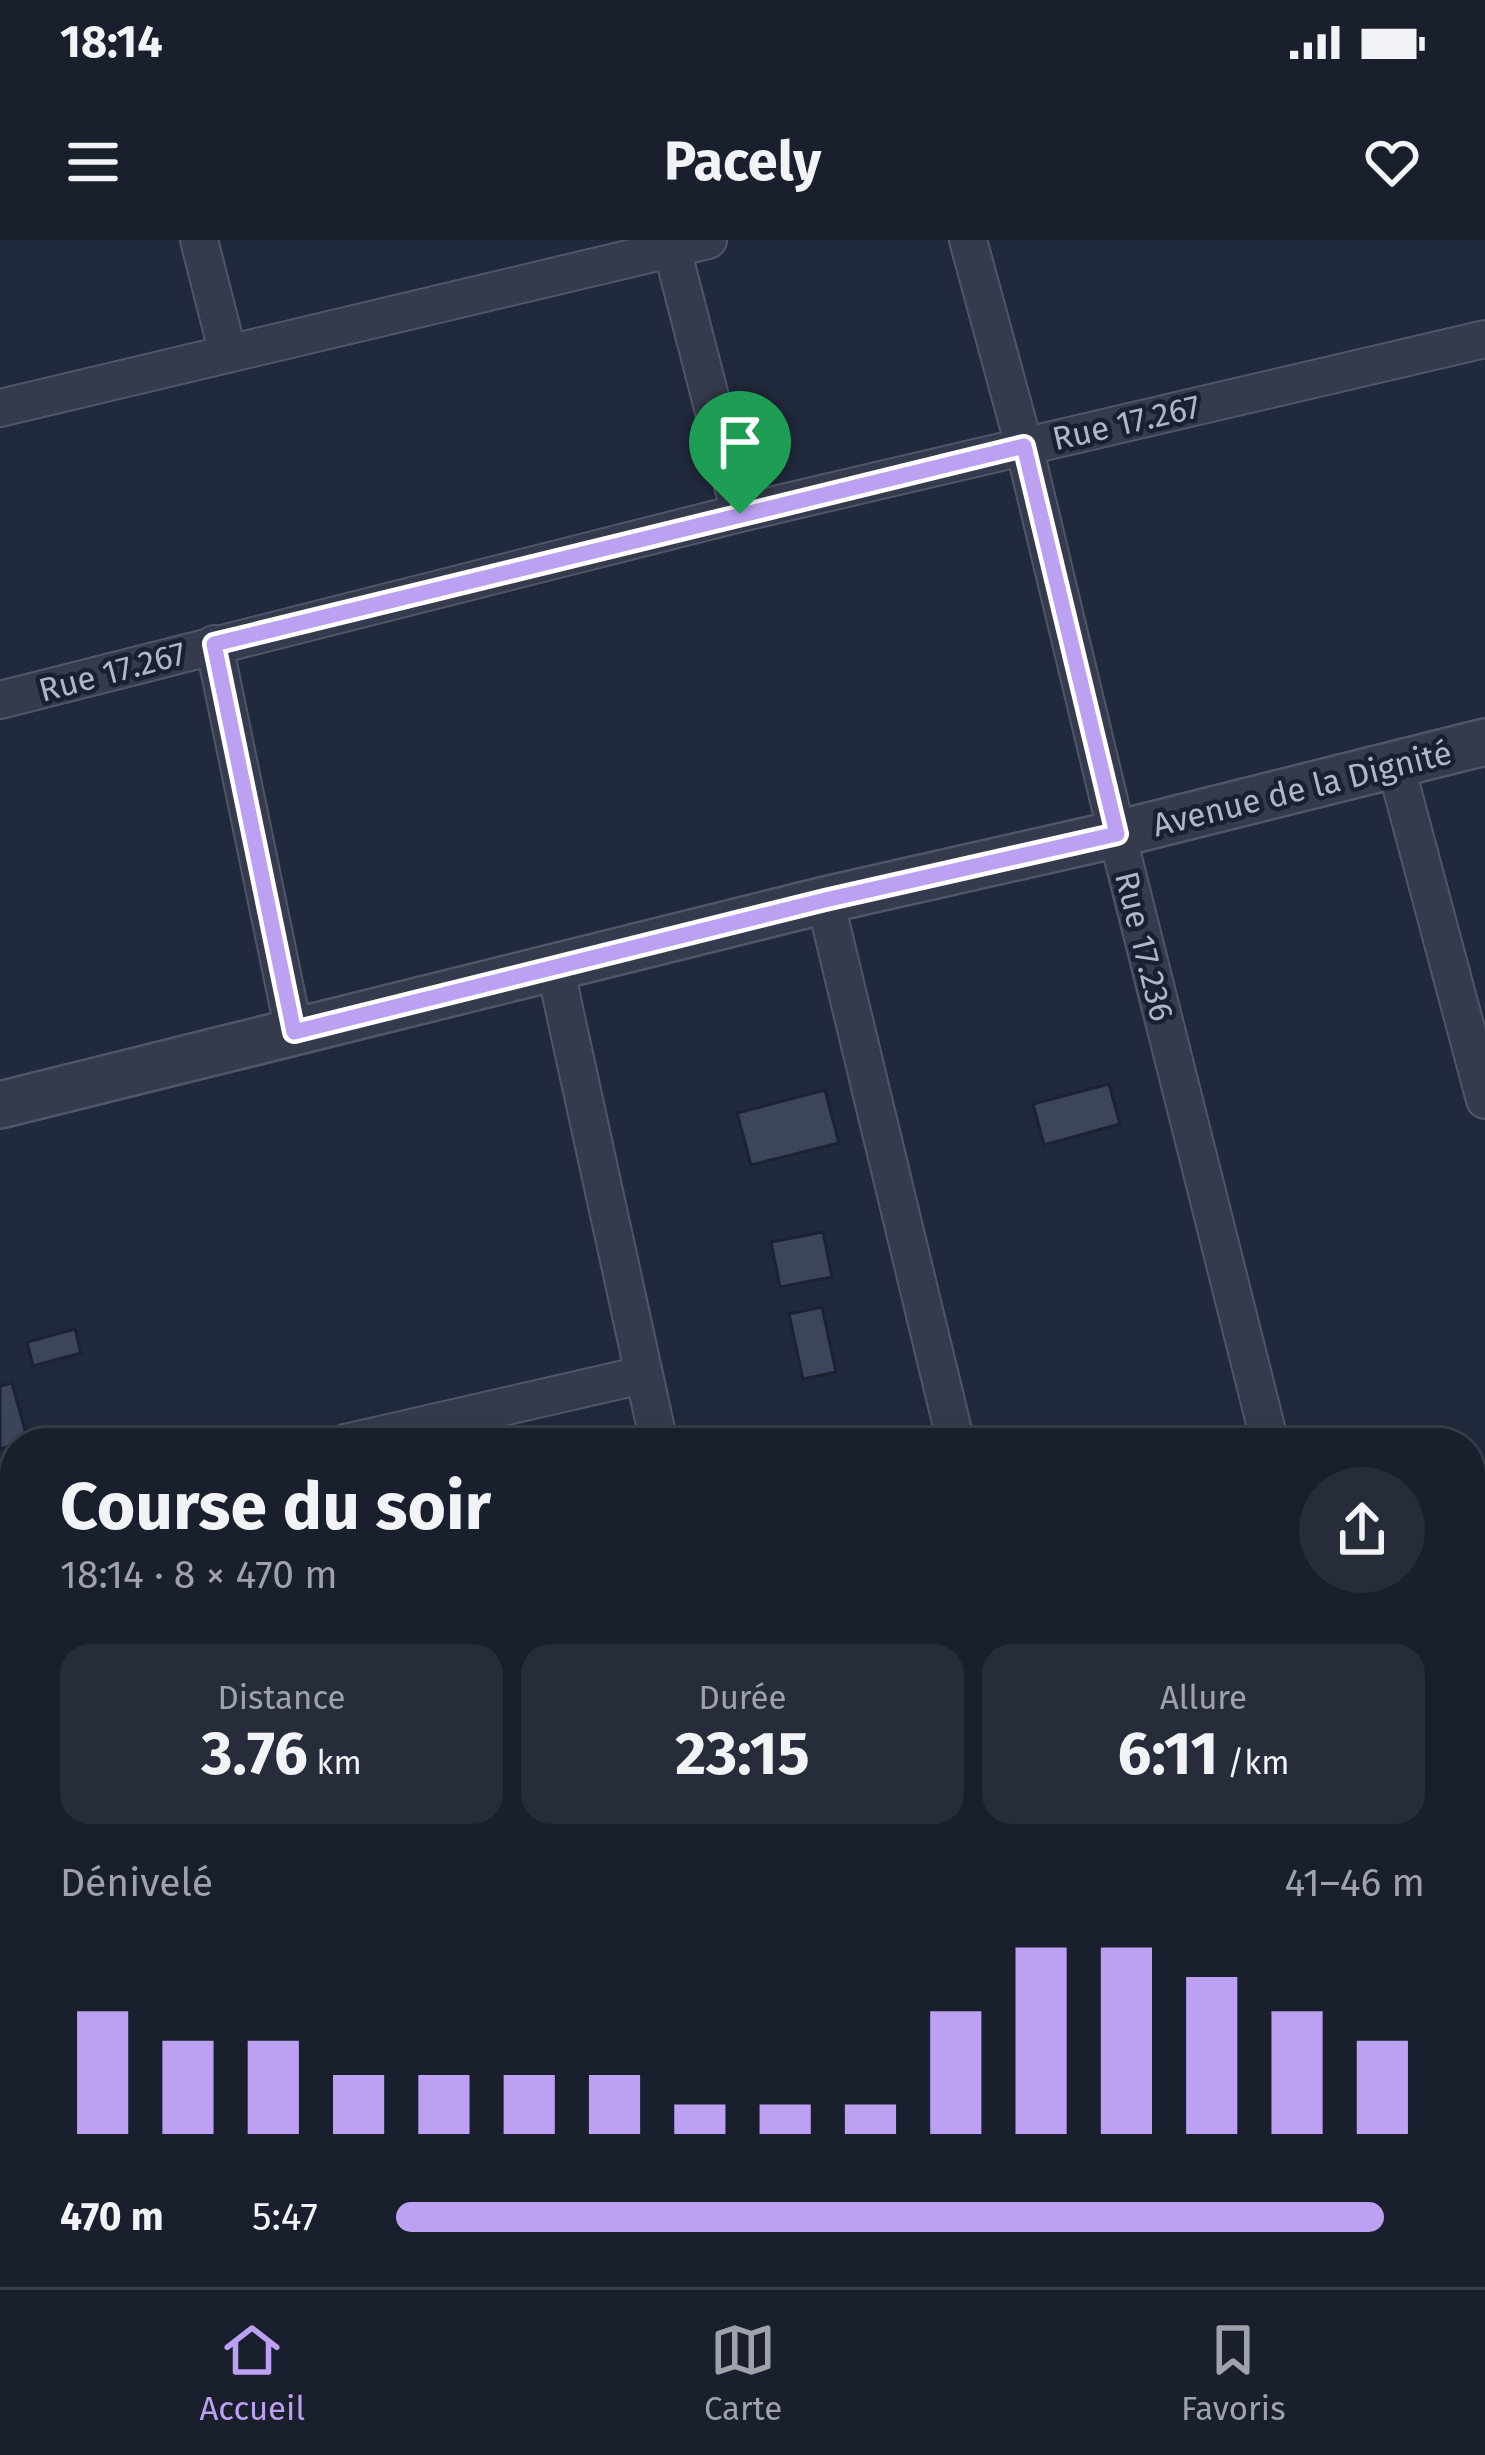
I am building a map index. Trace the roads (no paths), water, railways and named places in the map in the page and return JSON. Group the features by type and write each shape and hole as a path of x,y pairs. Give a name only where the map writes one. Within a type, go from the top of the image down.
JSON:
{"street":[{"path":"199,240 228,354"},
{"path":"0,408 708,240"},
{"name":"Rue 17.236","path":"968,240 1024,446 1266,1428"},
{"path":"672,249 740,514"},
{"name":"Rue 17.267","path":"0,700 740,514 1485,339"},
{"path":"214,644 294,1032"},
{"name":"Avenue de la Dignité","path":"0,1105 1485,742"},
{"path":"1395,763 1485,1100"},
{"path":"825,900 952,1428"},
{"path":"555,967 655,1428"},
{"path":"434,1428 641,1375"}]}
